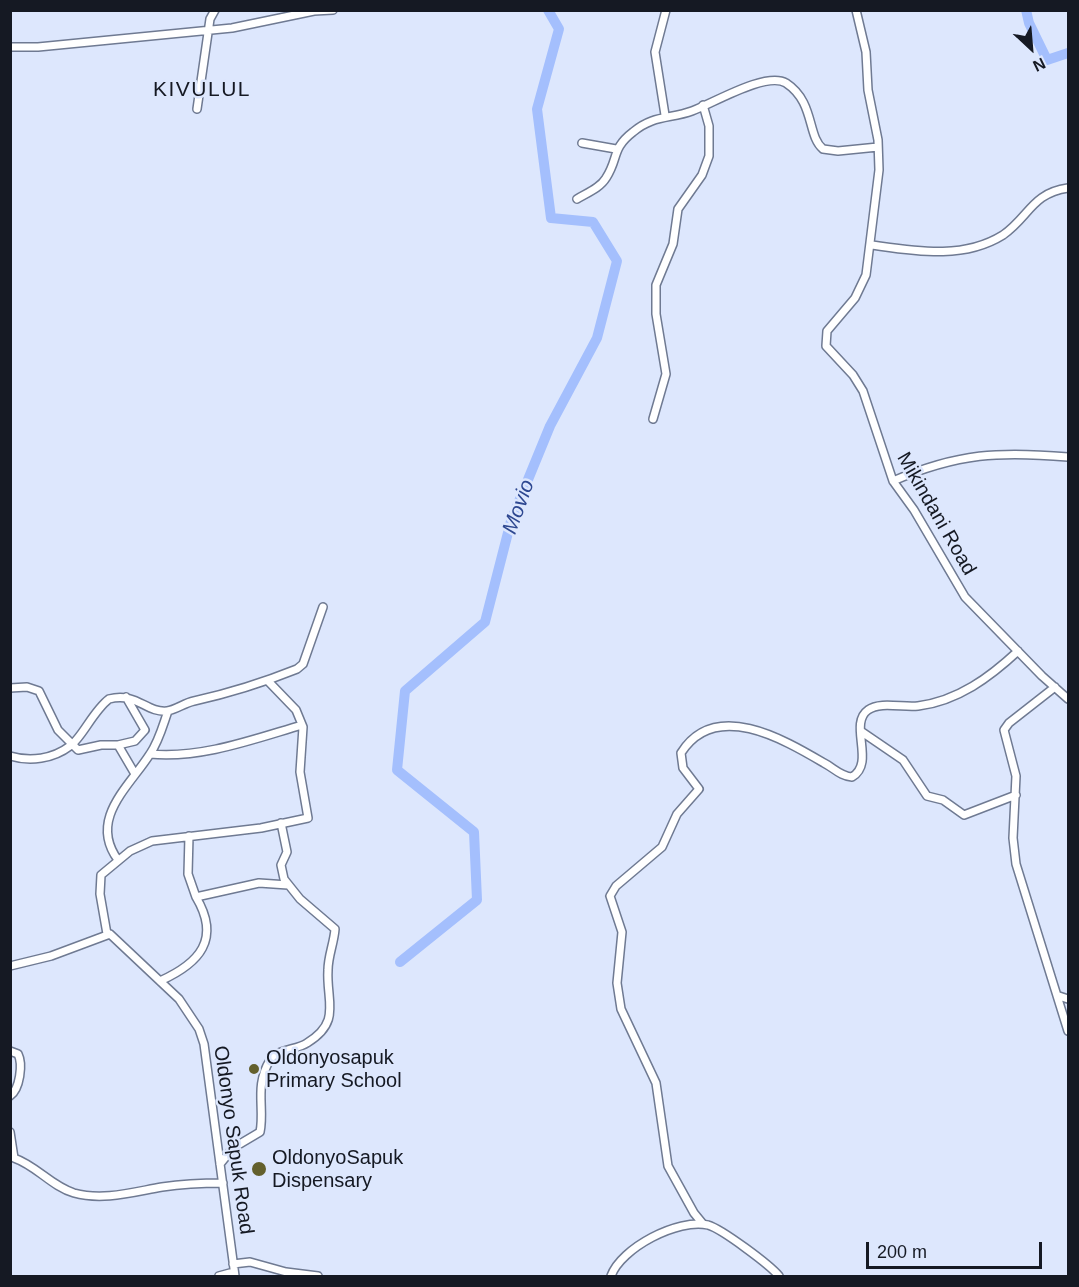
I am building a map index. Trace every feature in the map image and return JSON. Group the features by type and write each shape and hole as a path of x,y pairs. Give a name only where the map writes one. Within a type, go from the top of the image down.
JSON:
{"street":[{"path":"197,109 208,30 215,10"},
{"path":"10,46 38,47 208,30 251,25 314,11 333,10"},
{"path":"665,115 655,52 666,10"},
{"name":"Mikindani Road","path":"856,10 862,29 879,170 872,245 863,286 826,331 826,346 853,375 863,391 894,481 918,517 964,597 1068,699"},
{"path":"577,199 606,178 616,149 635,130 665,115 689,112 738,90 780,81 793,90 804,103 816,141 823,149 838,151 878,147"},
{"path":"653,419 666,374 656,314 656,285 673,244 678,209 702,175 709,156 710,134 704,105"},
{"path":"582,143 616,149"},
{"path":"872,245 938,252 967,248 1002,235 1039,198 1056,189 1068,188"},
{"path":"894,481 936,464 975,456 1021,452 1068,457"},
{"path":"10,756 38,759 72,746 101,705 109,699 126,698 141,701 158,711 168,711 268,681 303,664 323,607"},
{"path":"704,1224 668,1166 656,1083 621,1009 617,983 623,941 610,902 612,891 662,847 677,814 699,789 680,760 685,747 706,729 719,726 753,729 802,750 842,776 852,777 858,773 861,762 860,721 871,708 916,707 950,698 992,675 1018,651"},
{"path":"10,966 58,954 107,933 99,879 104,871 118,860 144,844 306,820 309,816 300,772 302,725 290,702 268,681"},
{"path":"10,688 27,687 39,691 58,730 72,746 83,751 101,745 118,745 135,741 145,730 126,698"},
{"path":"1055,687 1004,730 1015,770 1014,854 1068,1031"},
{"path":"118,860 109,845 107,823 112,807 150,754 168,711"},
{"path":"150,754 177,755 226,747 302,725"},
{"path":"862,732 903,760 927,796 943,800 964,815 1016,795"},
{"path":"118,745 135,774"},
{"path":"220,1164 232,1148 260,1132 259,1091 270,1060 277,1054 310,1041 324,1028 331,1011 328,968 335,929 288,885 281,871 287,852 281,823"},
{"path":"160,981 189,966 202,950 207,931 188,874 189,836"},
{"path":"196,897 259,883 288,885"},
{"name":"Oldonyo Sapuk Road","path":"107,933 119,940 141,965 183,1003 202,1035 234,1276"},
{"path":"1059,996 1068,999"},
{"path":"10,1051 18,1054 21,1061 17,1089 10,1096"},
{"path":"10,1132 14,1158 24,1162 52,1184 77,1194 105,1196 178,1185 223,1183"},
{"path":"611,1276 619,1261 644,1242 669,1231 704,1224 719,1230 772,1268 779,1276"},
{"path":"233,1264 250,1262 286,1272 318,1276"},
{"path":"219,1276 230,1273 234,1276"}],"waterway":[{"name":"Movio","path":"400,962 477,900 474,832 397,770 405,691 485,622 511,521 550,426 597,338 617,261 593,222 551,218 537,109 559,29 548,10"},
{"path":"1026,10 1029,23 1047,60 1068,53"}],"place":[{"name":"Oldonyosapuk Primary School","path":"254,1069"},
{"name":"OldonyoSapuk Dispensary","path":"259,1169"}],"district":[{"name":"KIVULUL","path":"202,90"}]}
